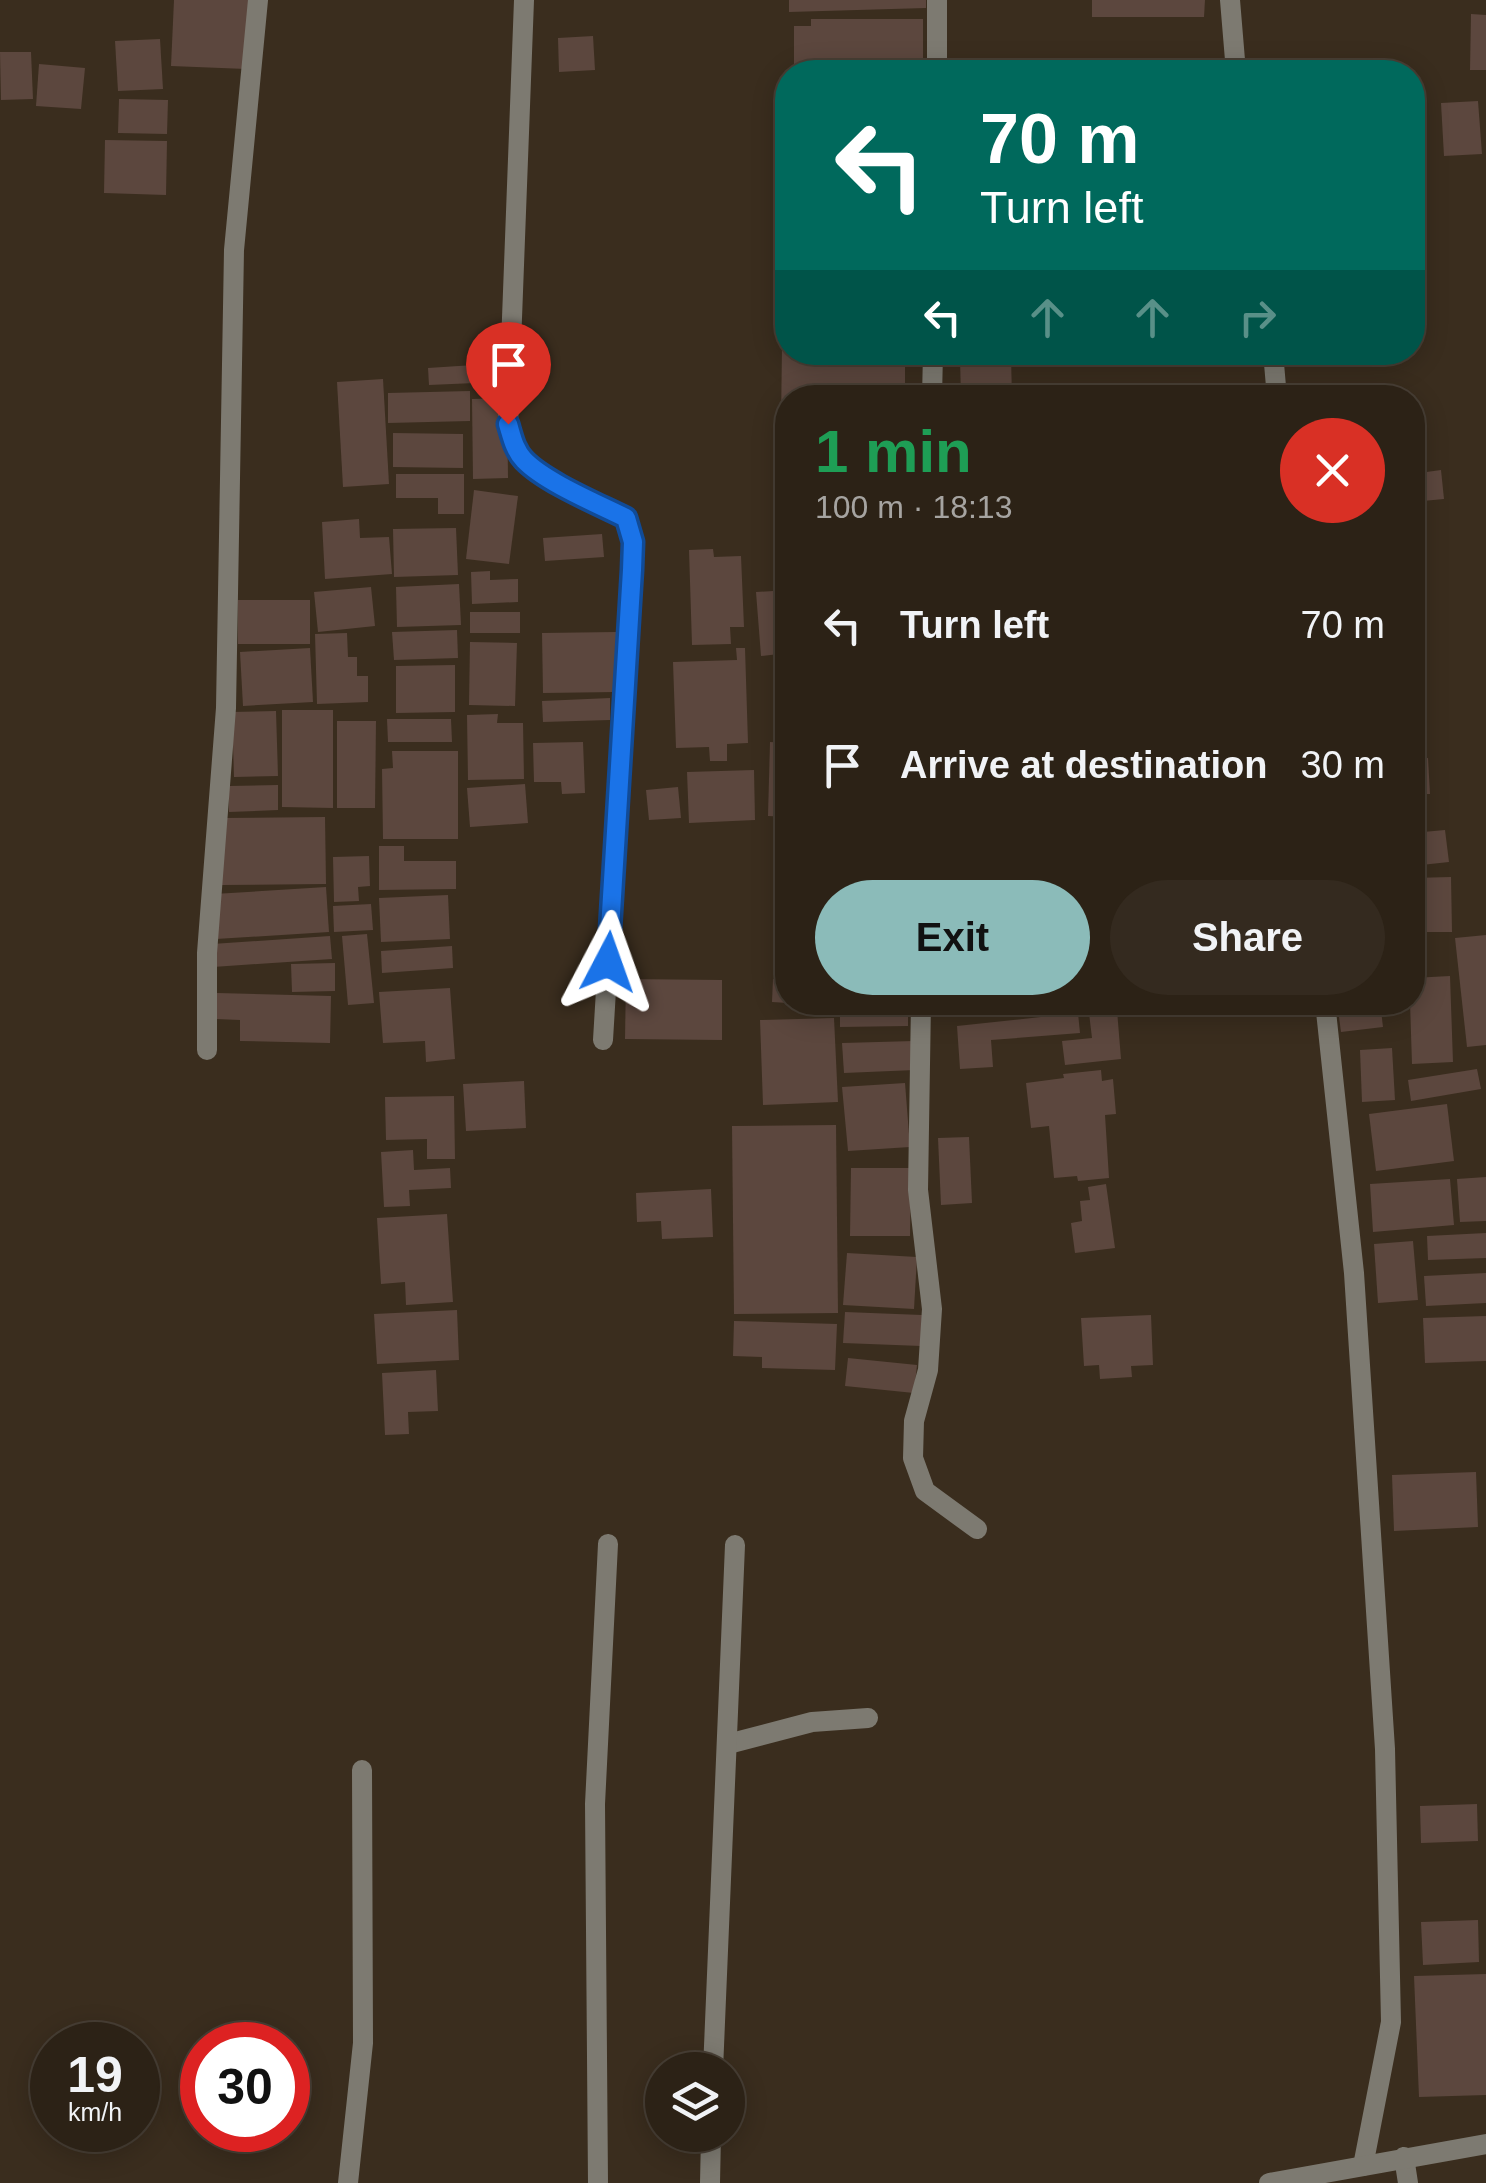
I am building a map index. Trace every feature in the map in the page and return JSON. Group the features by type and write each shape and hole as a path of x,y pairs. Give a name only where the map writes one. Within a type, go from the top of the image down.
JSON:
{"street":[{"path":"207,1050 207,953 226,708 234,250 258,0"},
{"path":"524,0 508,424 514,446 526,462 576,494 626,518 633,542 603,1040"},
{"path":"937,0 937,60"},
{"path":"1230,0 1235,60"},
{"path":"921,1015 918,1190 932,1309 928,1370 914,1421 912,1458 926,1492 977,1529"},
{"path":"1326,1015 1363,1386 1385,1749 1391,2022 1363,2166"},
{"path":"598,2183 595,1804 608,1544"},
{"path":"714,2052 736,1545"},
{"path":"728,1744 812,1722 868,1718"},
{"path":"348,2183 363,2043 362,1770"},
{"path":"1269,2183 1486,2144"},
{"path":"710,2183 711,2152"},
{"path":"1404,2157 1408,2183"}],"building":[{"path":"174,0 249,0 246,69 171,66"},
{"path":"789,0 926,0 926,8 789,12"},
{"path":"1092,0 1205,0 1204,17 1092,17"},
{"path":"1471,14 1486,15 1486,70 1470,70"},
{"path":"811,19 923,19 923,60 794,60 794,26 811,26"},
{"path":"593,36 595,70 559,72 558,38"},
{"path":"160,39 163,89 118,91 115,41"},
{"path":"0,52 31,52 33,99 1,100"},
{"path":"39,64 85,68 81,109 36,106"},
{"path":"119,99 168,100 167,134 118,133"},
{"path":"1478,101 1482,154 1444,156 1441,103"},
{"path":"105,140 167,141 166,195 104,193"},
{"path":"479,340 501,340 502,386 480,387"},
{"path":"474,365 475,383 429,385 428,368"},
{"path":"782,365 905,365 905,385 781,385"},
{"path":"960,365 1011,365 1012,385 961,385"},
{"path":"383,379 389,484 343,487 337,382"},
{"path":"470,391 470,421 388,423 388,393"},
{"path":"507,398 508,478 473,479 472,399"},
{"path":"393,433 463,434 463,468 393,467"},
{"path":"1441,470 1444,499 1425,501 1425,472"},
{"path":"396,474 464,474 464,514 438,514 438,498 396,498"},
{"path":"474,490 518,496 509,564 466,559"},
{"path":"359,519 360,538 389,537 392,574 325,579 322,522"},
{"path":"456,528 458,575 394,577 393,529"},
{"path":"602,534 604,557 545,561 543,538"},
{"path":"713,549 714,557 741,556 744,627 730,627 731,644 692,645 689,550"},
{"path":"490,571 490,580 518,579 518,602 472,604 471,572"},
{"path":"459,584 461,625 397,627 396,587"},
{"path":"371,587 375,626 318,632 314,592"},
{"path":"775,591 775,654 761,656 756,592"},
{"path":"238,600 310,600 310,644 238,644"},
{"path":"470,612 520,612 520,633 470,633"},
{"path":"457,630 458,658 394,660 392,632"},
{"path":"616,632 616,692 543,693 542,633"},
{"path":"347,633 348,657 357,657 357,676 368,676 368,702 317,704 315,634"},
{"path":"470,642 517,643 515,706 469,705"},
{"path":"310,648 313,702 243,706 240,652"},
{"path":"736,648 745,648 748,743 727,744 727,761 710,761 709,747 676,748 673,662 737,660"},
{"path":"455,665 455,712 396,713 396,666"},
{"path":"610,698 610,720 543,722 542,701"},
{"path":"282,710 333,710 333,808 282,807"},
{"path":"276,711 278,776 234,777 232,712"},
{"path":"498,714 497,723 523,723 524,779 468,780 467,715"},
{"path":"387,719 451,719 452,742 388,742"},
{"path":"337,721 376,721 375,808 337,808"},
{"path":"583,742 585,793 562,794 561,782 534,782 533,743"},
{"path":"770,742 775,742 775,816 768,816"},
{"path":"392,751 458,751 458,839 383,839 382,769 393,768"},
{"path":"1428,758 1430,794 1425,794"},
{"path":"754,770 755,820 689,823 687,772"},
{"path":"525,784 528,823 470,827 467,788"},
{"path":"278,785 278,810 229,812 229,786"},
{"path":"678,787 681,818 649,820 646,790"},
{"path":"325,817 326,884 221,885 221,818"},
{"path":"1445,830 1449,862 1425,865 1425,832"},
{"path":"379,846 404,846 404,861 456,861 456,889 379,890"},
{"path":"369,856 370,886 358,887 359,901 334,902 333,857"},
{"path":"1451,877 1452,932 1425,932 1425,878"},
{"path":"326,887 329,932 216,939 214,894"},
{"path":"448,895 450,939 381,942 379,898"},
{"path":"371,904 373,930 334,932 333,906"},
{"path":"367,934 374,1003 348,1005 342,936"},
{"path":"1486,935 1486,1045 1467,1047 1455,938"},
{"path":"330,936 332,959 213,967 212,944"},
{"path":"452,946 453,968 382,973 381,951"},
{"path":"335,963 335,991 292,992 291,964"},
{"path":"1450,976 1453,1062 1412,1064 1410,1015 1425,1015 1425,977"},
{"path":"626,979 722,980 722,1040 625,1039"},
{"path":"450,988 455,1059 426,1062 425,1041 383,1043 379,992"},
{"path":"217,993 331,996 330,1043 240,1041 240,1020 216,1019"},
{"path":"840,1015 908,1015 908,1026 840,1027"},
{"path":"1078,1015 1080,1033 991,1040 993,1067 960,1069 957,1026"},
{"path":"1089,1015 1117,1015 1121,1059 1065,1065 1062,1041 1092,1038"},
{"path":"1339,1015 1382,1015 1383,1027 1341,1032"},
{"path":"834,1018 838,1102 763,1105 760,1020"},
{"path":"914,1041 915,1070 844,1073 842,1043"},
{"path":"1392,1048 1395,1100 1362,1102 1360,1050"},
{"path":"1477,1069 1481,1089 1411,1101 1408,1080"},
{"path":"1101,1070 1102,1081 1113,1079 1116,1114 1105,1115 1109,1178 1054,1178 1049,1126 1031,1128 1026,1083"},
{"path":"524,1081 526,1128 466,1131 463,1084"},
{"path":"905,1083 910,1147 848,1151 842,1087"},
{"path":"454,1096 455,1159 427,1159 427,1139 386,1140 385,1097"},
{"path":"1447,1104 1454,1161 1376,1171 1369,1114"},
{"path":"836,1125 838,1313 734,1314 732,1126"},
{"path":"969,1137 972,1203 941,1205 938,1138"},
{"path":"413,1150 414,1170 450,1168 451,1188 409,1190 410,1206 384,1207 381,1152"},
{"path":"851,1168 911,1168 910,1236 850,1236"},
{"path":"1486,1177 1486,1221 1460,1222 1457,1179"},
{"path":"1450,1179 1454,1225 1373,1232 1370,1184"},
{"path":"1106,1184 1115,1248 1075,1253 1071,1223 1082,1221 1080,1201 1090,1200 1088,1187"},
{"path":"711,1189 713,1237 662,1239 661,1221 637,1222 636,1193"},
{"path":"447,1214 453,1302 406,1305 405,1282 381,1284 377,1218"},
{"path":"1486,1233 1486,1258 1428,1260 1427,1236"},
{"path":"1413,1241 1418,1300 1378,1303 1374,1244"},
{"path":"847,1253 917,1257 914,1309 843,1305"},
{"path":"1486,1273 1486,1303 1426,1306 1424,1276"},
{"path":"457,1310 459,1360 377,1364 374,1314"},
{"path":"845,1312 922,1315 921,1346 843,1343"},
{"path":"1151,1315 1153,1365 1131,1366 1132,1377 1100,1379 1099,1365 1084,1366 1081,1318"},
{"path":"1486,1316 1486,1361 1425,1363 1423,1318"},
{"path":"734,1321 837,1324 835,1370 762,1368 762,1357 733,1356"},
{"path":"848,1358 917,1365 914,1393 845,1386"},
{"path":"436,1370 438,1411 408,1412 409,1434 385,1435 382,1373"},
{"path":"1476,1472 1478,1527 1394,1531 1392,1475"},
{"path":"1477,1804 1478,1841 1421,1843 1420,1806"},
{"path":"1478,1920 1479,1962 1423,1965 1421,1922"},
{"path":"1486,1974 1486,2095 1419,2097 1414,1976"}],"route":[{"path":"508,424 514,446 526,462 576,494 626,518 631,530 632,570 608,962"}]}
